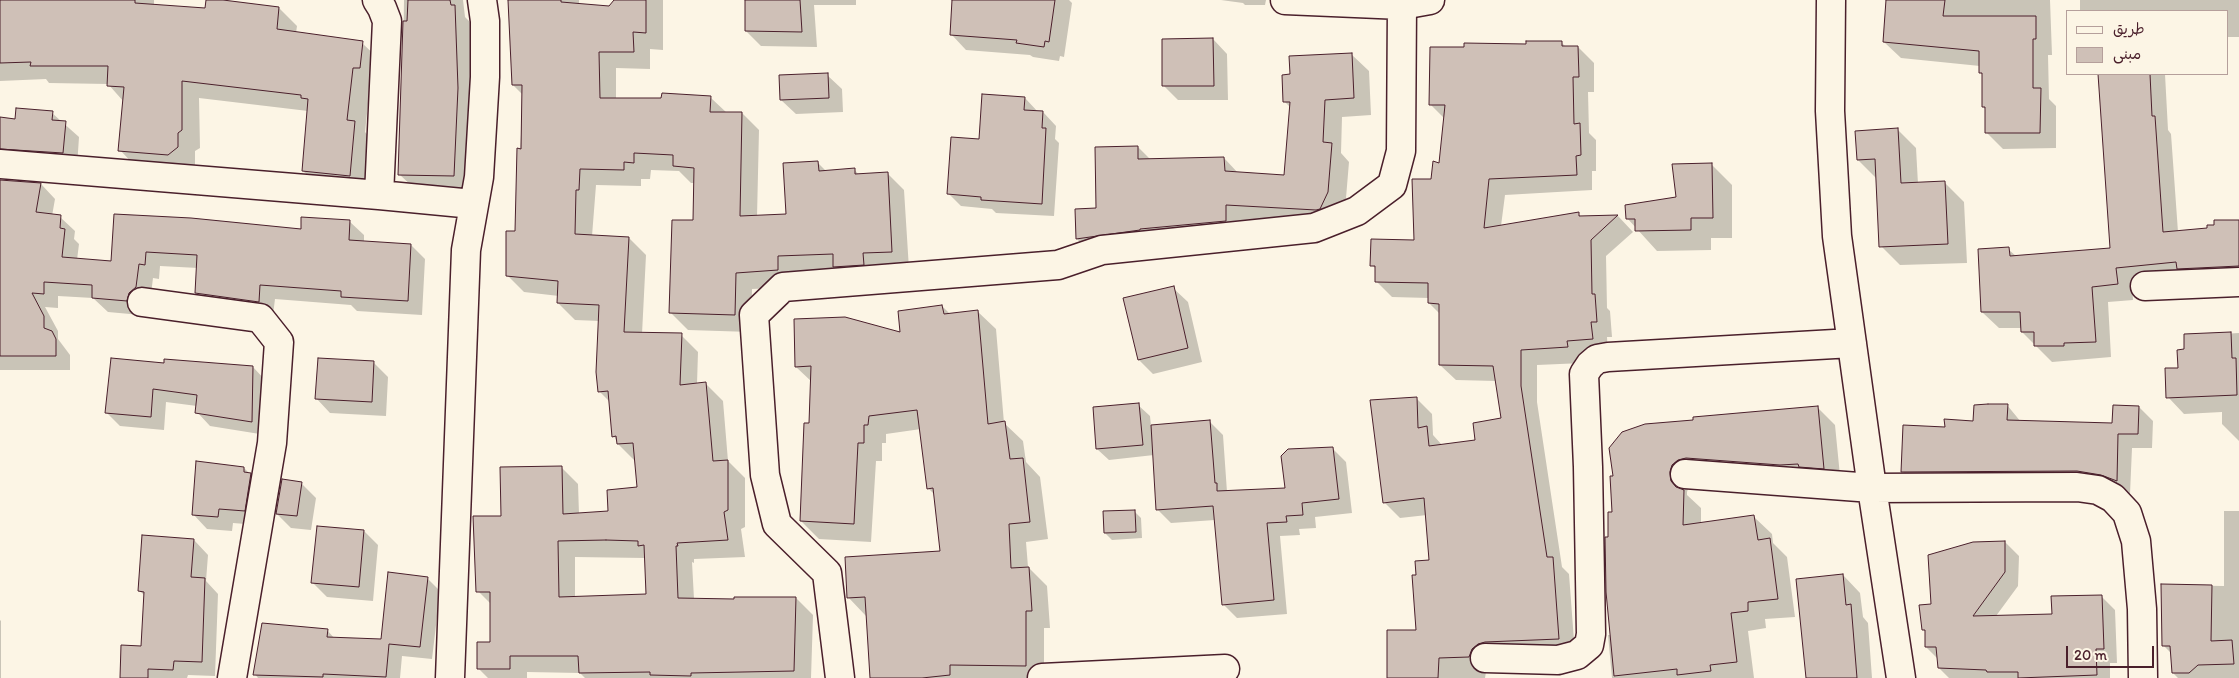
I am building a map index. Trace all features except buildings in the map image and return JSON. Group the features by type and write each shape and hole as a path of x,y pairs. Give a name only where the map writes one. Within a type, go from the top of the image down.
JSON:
{"street":[{"path":"377,0 387,21 380,195"},
{"path":"450,678 466,250 479,177 485,78 485,22 482,0"},
{"path":"1285,0 1402,5 1430,0"},
{"path":"1831,0 1830,111 1837,236 1901,678"},
{"path":"840,678 827,573 777,524 765,474 754,315 782,287 1058,266 1102,250 1314,228 1357,211 1392,185 1401,151 1402,5"},
{"path":"0,164 473,204"},
{"path":"2145,286 2239,282"},
{"path":"142,302 260,318 279,342 272,443 232,678"},
{"path":"1485,658 1558,660 1577,655 1589,645 1591,634 1584,374 1597,359 1852,344"},
{"path":"1684,474 1872,488 2077,487 2098,490 2113,498 2127,513 2136,541 2142,609 2143,678"},
{"path":"1042,678 1225,669"}]}
